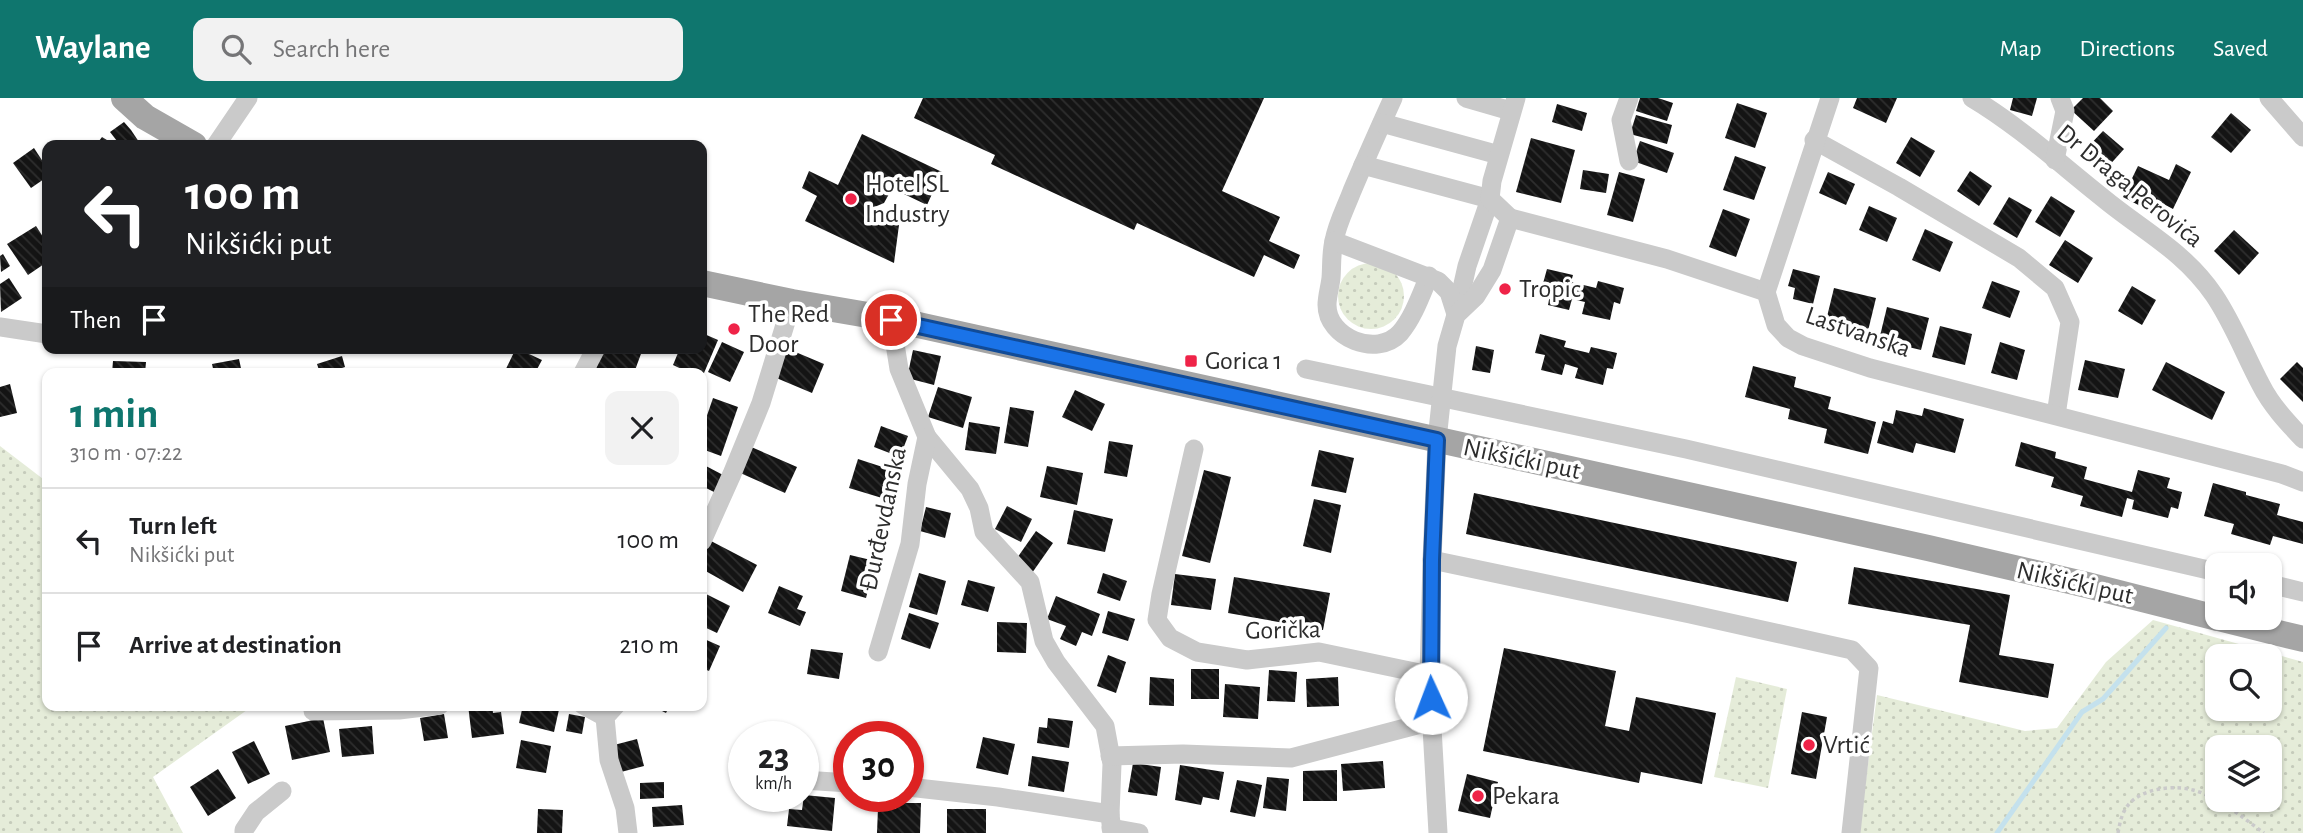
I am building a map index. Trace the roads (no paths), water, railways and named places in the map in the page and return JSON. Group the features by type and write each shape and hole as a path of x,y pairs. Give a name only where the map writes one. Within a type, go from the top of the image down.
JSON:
{"main road":[{"path":"124,98 145,117 185,140"},
{"name":"Nikšićki put","path":"707,284 891,320 1928,548 2205,615"},
{"name":"Nikšićki put","path":"2267,630 2303,639"}],"street":[{"path":"219,140 248,98"},
{"path":"1393,98 1363,165 1334,241 1327,307 1331,320 1338,330 1359,343 1375,344 1387,341 1399,334 1429,276"},
{"path":"1438,833 1429,675 1437,440 1447,346 1467,266 1490,199 1499,155 1514,105 1466,98"},
{"path":"1629,98 1621,120 1629,161"},
{"path":"1363,165 1490,199 1510,218 1667,259 1766,292 1830,98"},
{"name":"Dr Draga Perovića","path":"1972,98 1995,112 2105,200 2182,256 2214,295 2262,387 2280,415 2303,439"},
{"path":"2056,160 2064,111 2060,98"},
{"path":"2269,98 2303,137"},
{"path":"1382,122 1499,155"},
{"path":"1814,140 2019,258 2055,288 2070,322 2056,415"},
{"path":"1456,315 1476,296 1492,270 1510,218"},
{"path":"1334,241 1438,281 1448,292 1456,315"},
{"name":"Lastvanska","path":"1766,292 1776,325 1788,338 1803,346 1870,368 2282,474 2303,482"},
{"path":"707,530 761,403 792,302"},
{"name":"Đurđevdanska","path":"891,320 899,369 927,437 970,489 979,508 984,532 1030,582 1044,641 1056,662 1104,726 1112,765 1111,825"},
{"path":"0,327 42,333"},
{"name":"Nikšićki put","path":"1306,369 1699,452 2205,569"},
{"name":"Đurđevdanska","path":"878,652 910,544 917,484 927,437"},
{"name":"Gorička","path":"1194,449 1157,620 1170,638 1197,652 1247,660 1319,652 1429,675"},
{"path":"1432,560 1852,650 1869,668 1851,833"},
{"path":"2282,587 2303,592"},
{"path":"610,711 609,760 625,808 628,833"},
{"path":"1110,756 1183,754 1291,758 1432,721"},
{"path":"924,790 1111,825 1139,833"},
{"path":"244,833 256,812 282,791"}],"waterway":[{"path":"1997,833 2082,712 2103,699 2166,628"}],"place":[{"name":"Hotel SL Industry","path":"851,199"},
{"name":"Tropic","path":"1505,289"},
{"name":"The Red Door","path":"734,329"},
{"name":"Gorica 1","path":"1191,361"},
{"name":"Vrtić","path":"1809,745"},
{"name":"Pekara","path":"1478,796"}]}
